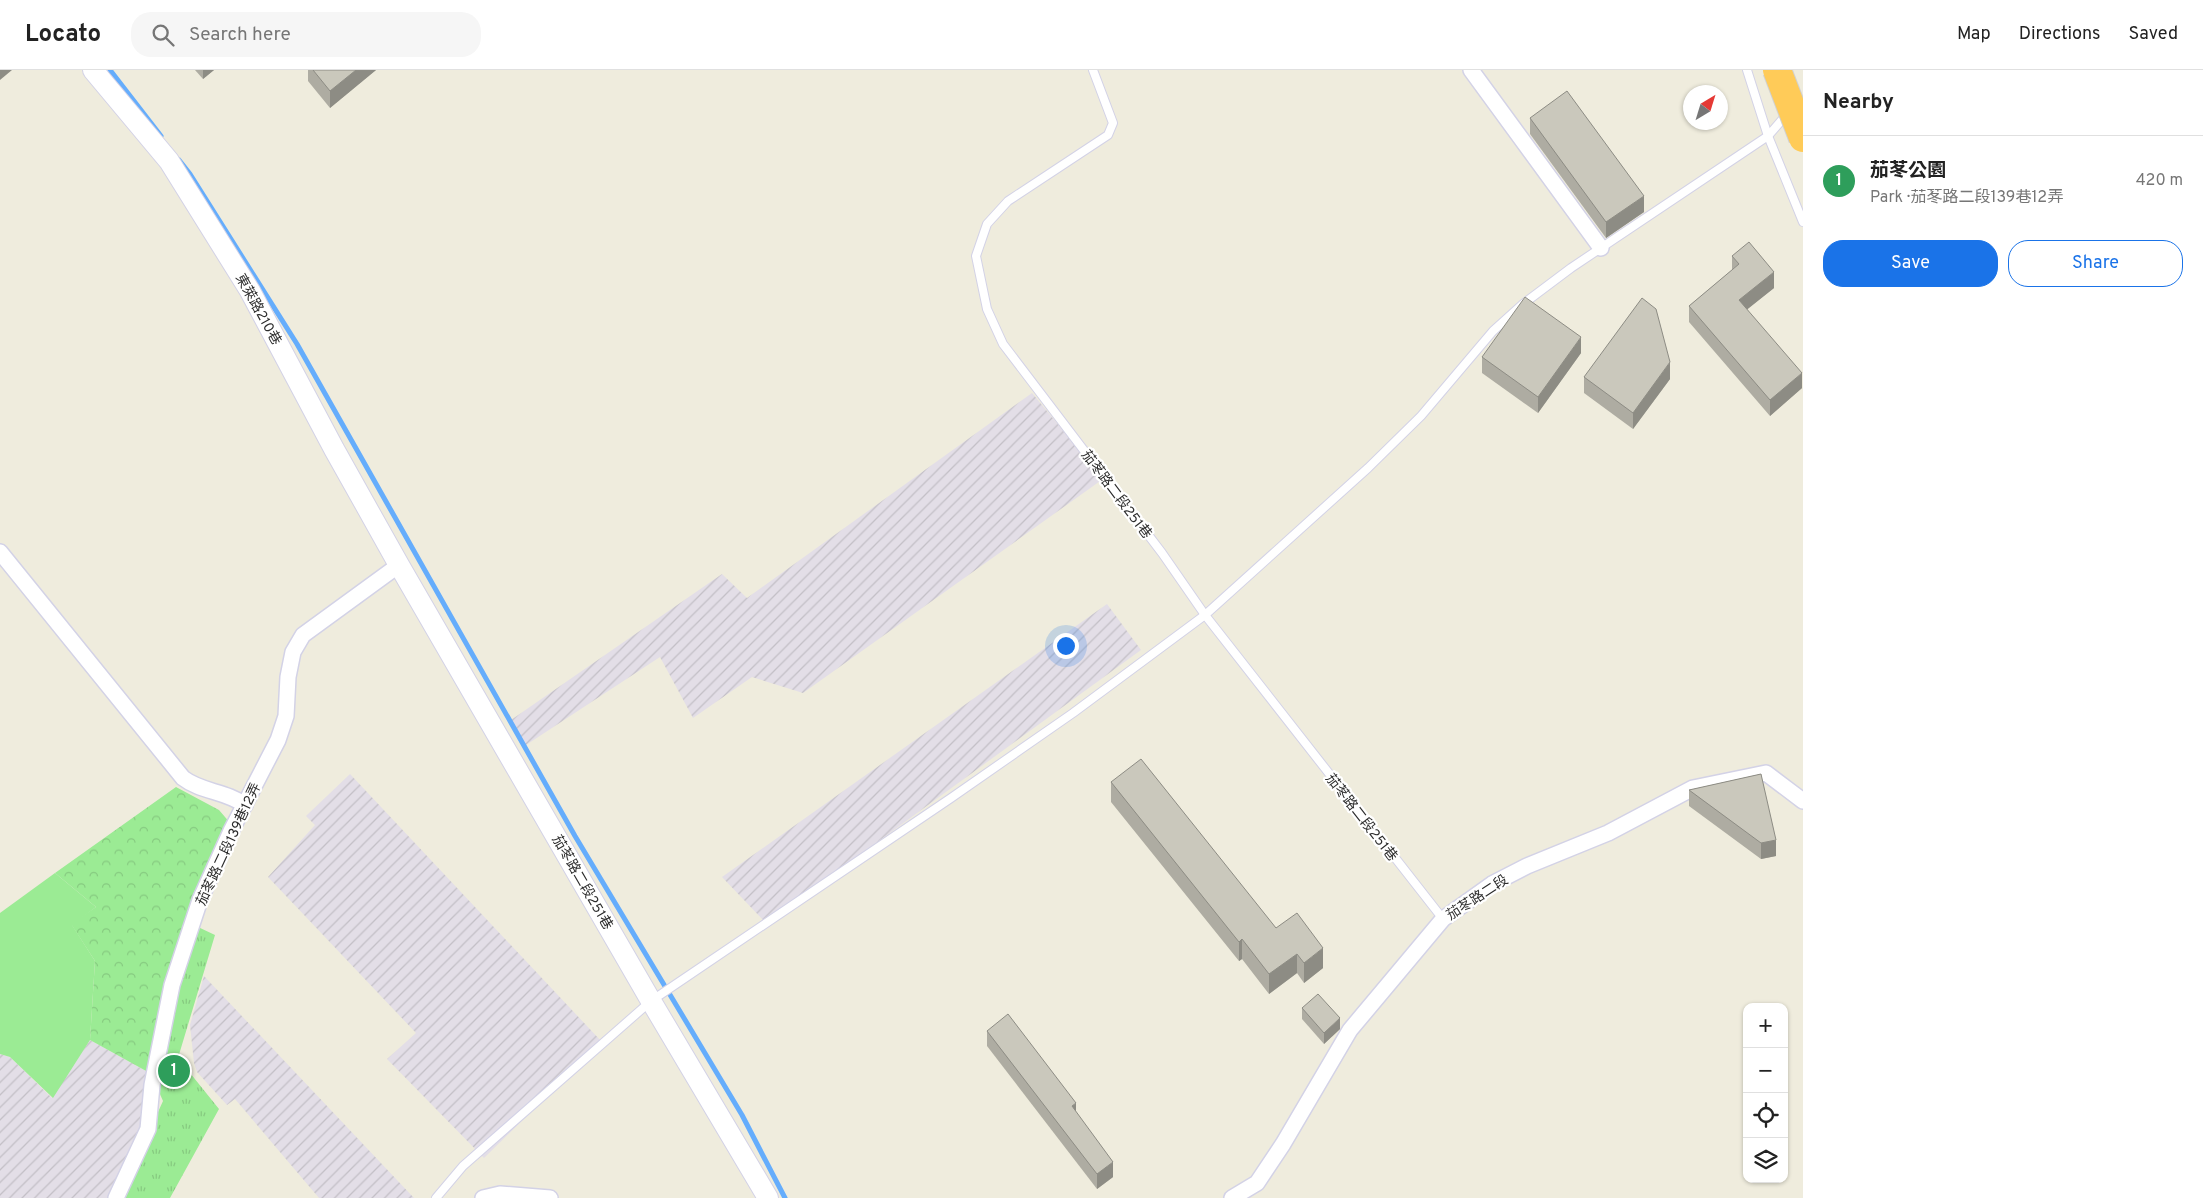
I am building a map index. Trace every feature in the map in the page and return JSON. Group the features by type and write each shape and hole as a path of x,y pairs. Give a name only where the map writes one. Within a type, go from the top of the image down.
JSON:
{"highway":[{"path":"1777,70 1803,138"}],"street":[{"name":"東萊路210巷","path":"93,70 168,161 208,221 250,291 334,449 399,565"},
{"path":"1471,70 1601,248"},
{"path":"0,552 182,778 193,786 234,798 245,805"},
{"name":"茄苳路二段139巷12弄","path":"116,1198 148,1129 152,1085 172,986 195,917 231,831 278,740 286,716 288,677 293,652 303,634 399,565"},
{"name":"茄苳路二段251巷","path":"399,565 651,1001 768,1198"},
{"name":"茄苳路二段","path":"1232,1198 1256,1183 1283,1144 1350,1030 1442,920 1492,884 1527,866 1608,833 1693,788 1766,773 1803,801"},
{"path":"483,1198 500,1194 550,1198"}],"lane":[{"name":"茄苳路二段251巷","path":"1093,70 1113,123 1108,135 1008,202 987,224 976,256 987,308 1003,344 1162,553 1205,615 1442,920"},
{"path":"1747,70 1768,136 1803,222"},
{"path":"436,1198 463,1166 651,1001 1073,713 1205,615 1368,468 1421,416 1493,331 1523,304 1571,268 1687,188 1768,136 1797,101"}],"shaded area":[{"path":"1032,393 1103,479 803,693 752,677 693,718 660,657 523,747 511,720 722,574 747,598"},
{"path":"1107,604 1141,650 766,923 722,877"},
{"path":"350,774 602,1042 484,1158 387,1059 416,1033 268,877 315,825 306,816"},
{"path":"204,976 414,1198 319,1198 235,1099 227,1105 197,1072 194,1063 190,1025"},
{"path":"90,1040 157,1077 120,1198 0,1198 0,1054 10,1057 52,1098"}],"green space":[{"path":"176,787 219,810 231,824 193,911 157,1077 90,1040 95,961 71,924 96,907 55,873"},
{"path":"55,873 96,907 72,925 95,961 90,1040 53,1098 10,1057 0,1054 0,913"},
{"path":"198,927 215,935 178,1058 219,1109 170,1198 119,1198 163,1101 156,1085 176,988"}],"building":[{"path":"313,70 356,70 330,91"},
{"path":"1567,91 1644,196 1606,222 1530,118"},
{"path":"1749,242 1774,272 1739,300 1802,373 1770,400 1689,306 1739,264 1732,256"},
{"path":"1525,297 1581,337 1538,397 1482,357"},
{"path":"1642,298 1656,309 1670,362 1633,413 1584,377"},
{"path":"1141,759 1276,928 1297,913 1323,948 1304,963 1297,954 1269,974 1242,939 1239,942 1111,782"},
{"path":"1761,774 1776,840 1761,843 1689,790"},
{"path":"1318,994 1340,1018 1324,1033 1302,1008"},
{"path":"1008,1014 1076,1103 1072,1106 1113,1162 1097,1174 987,1031"}],"waterway":[{"path":"110,70 161,136"},
{"path":"179,160 190,174 297,344 575,836 742,1115 785,1198"}],"place":[{"name":"茄苳公園","path":"174,1071"}]}
